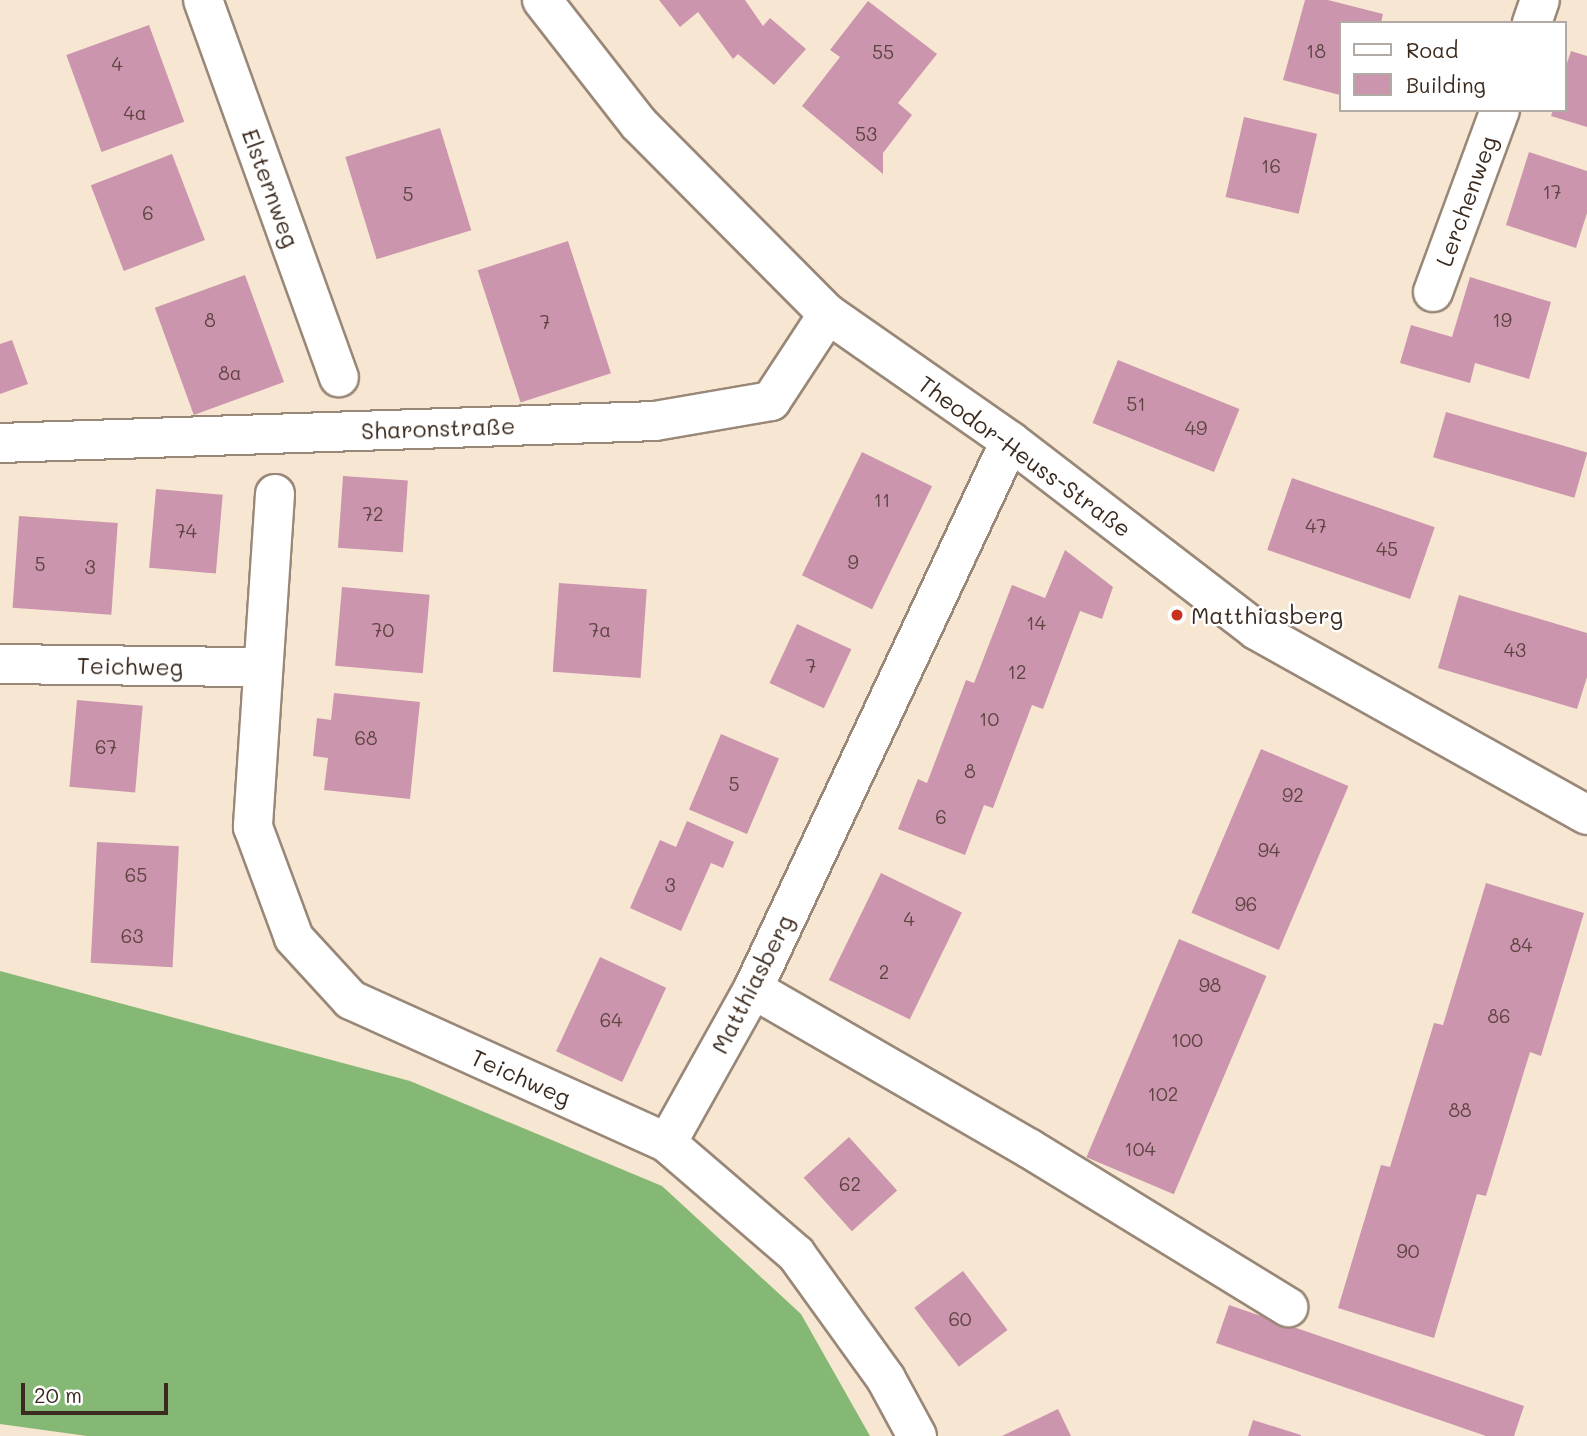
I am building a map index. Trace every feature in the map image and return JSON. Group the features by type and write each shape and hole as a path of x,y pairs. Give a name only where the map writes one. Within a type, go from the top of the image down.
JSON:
{"street":[{"name":"Elsternweg","path":"203,0 339,377"},
{"name":"Theodor-Heuss-Straße","path":"542,0 639,124 828,314 1010,441 1256,630 1587,815"},
{"path":"1533,21 1540,0"},
{"name":"Lerchenweg","path":"1433,292 1499,112"},
{"name":"Sharonstraße","path":"0,443 655,421 771,401 828,314"},
{"name":"Matthiasberg","path":"667,1143 753,989 1010,441"},
{"name":"Teichweg","path":"275,494 260,667 253,827 294,938 351,1000 667,1143 796,1254 886,1379 916,1436"},
{"name":"Teichweg","path":"0,664 260,667"},
{"path":"753,989 1030,1149 1288,1307"}],"green space":[{"path":"0,971 410,1081 662,1186 801,1314 870,1436 87,1436 0,1424"}],"building":[{"path":"659,0 745,0 763,26 770,18 806,49 774,85 738,54 733,59 698,12 680,27"},
{"path":"1305,0 1328,0 1383,14 1381,21 1338,21 1338,94 1283,80"},
{"path":"868,1 937,54 898,103 912,115 883,153 883,174 802,106 840,57 830,50"},
{"path":"149,25 184,122 102,152 66,55"},
{"path":"1571,51 1587,56 1587,127 1551,116 1552,112 1566,112 1566,66"},
{"path":"1244,117 1317,134 1299,214 1226,197"},
{"path":"440,128 471,230 377,259 345,157"},
{"path":"1529,152 1587,171 1587,213 1576,248 1506,225"},
{"path":"172,154 205,240 124,271 91,185"},
{"path":"568,241 611,373 521,403 478,270"},
{"path":"245,275 284,382 194,415 155,308"},
{"path":"1470,277 1551,302 1529,379 1475,363 1470,383 1400,363 1411,325 1452,337"},
{"path":"12,340 28,384 0,394 0,344"},
{"path":"1118,360 1239,409 1214,472 1093,423"},
{"path":"1446,412 1587,452 1574,498 1433,457"},
{"path":"862,452 932,486 872,609 802,575"},
{"path":"343,476 408,481 403,552 338,548"},
{"path":"1292,478 1435,527 1410,599 1267,550"},
{"path":"156,489 223,495 216,574 149,568"},
{"path":"19,516 118,523 111,615 13,608"},
{"path":"1065,550 1113,587 1102,619 1080,611 1043,709 1032,705 993,808 984,805 965,855 898,829 918,779 927,783 966,680 974,683 1012,585 1045,598"},
{"path":"559,583 647,589 641,678 553,672"},
{"path":"342,587 430,595 423,673 335,666"},
{"path":"1459,595 1587,633 1587,677 1577,709 1438,668"},
{"path":"797,624 851,649 824,708 770,683"},
{"path":"334,693 420,702 410,799 324,790 328,758 313,756 317,718 331,720"},
{"path":"77,700 143,706 135,792 69,787"},
{"path":"721,734 779,759 747,834 689,809"},
{"path":"1261,749 1348,786 1279,950 1191,913"},
{"path":"687,821 734,842 723,868 711,863 681,931 630,908 660,840 676,847"},
{"path":"97,842 179,846 173,967 91,963"},
{"path":"881,873 962,912 910,1019 829,980"},
{"path":"1486,883 1584,913 1541,1056 1530,1052 1486,1196 1477,1194 1434,1338 1338,1308 1381,1165 1390,1167 1434,1023 1443,1025"},
{"path":"1179,939 1266,976 1174,1194 1086,1157"},
{"path":"600,957 666,988 622,1082 556,1051"},
{"path":"849,1137 897,1191 852,1231 804,1178"},
{"path":"963,1271 1008,1330 959,1367 914,1308"},
{"path":"1229,1305 1524,1406 1514,1436 1486,1436 1216,1343"},
{"path":"1058,1409 1071,1436 1002,1436"},
{"path":"1253,1420 1301,1435 1301,1436 1248,1436"}],"place":[{"name":"Matthiasberg","path":"1177,615"}]}
